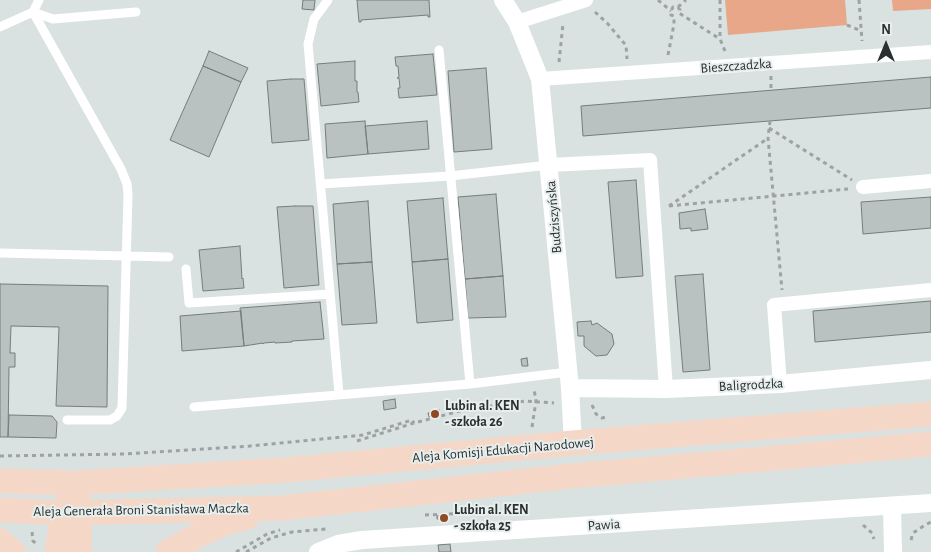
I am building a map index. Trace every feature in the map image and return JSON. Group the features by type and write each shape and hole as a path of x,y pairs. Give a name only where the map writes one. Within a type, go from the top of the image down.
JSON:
{"main road":[{"name":"Aleja Komisji Edukacji Narodowej","path":"76,482 285,470 573,443 931,414"},
{"path":"168,552 202,533 231,521 281,508 572,476 931,444"},
{"name":"Aleja Generała Broni Stanisława Maczka","path":"0,481 76,482"},
{"path":"57,552 72,513 76,482"},
{"name":"Aleja Generała Broni Stanisława Maczka","path":"0,510 72,513 281,508"},
{"path":"72,513 79,552"},
{"path":"0,541 13,552"}],"street":[{"name":"Budziszyńska","path":"503,0 518,22 540,79 569,380 573,443"},
{"path":"518,22 578,2"},
{"name":"Bieszczadzka","path":"540,79 931,52"},
{"path":"549,165 650,160 666,389"},
{"path":"864,187 931,181"},
{"path":"780,384 774,305 931,290"},
{"name":"Baligrodzka","path":"569,380 666,389 780,384 931,370"},
{"name":"Pawia","path":"318,552 338,544 362,540 931,503"},
{"path":"892,506 900,550"}],"lane":[{"path":"0,27 33,12 39,0"},
{"path":"328,0 314,19 308,44 339,394"},
{"path":"33,12 53,20 136,12"},
{"path":"33,12 121,169 127,184 128,195 122,408 117,416 110,420 67,420"},
{"path":"440,50 470,384"},
{"path":"321,184 450,176 549,165"},
{"path":"0,253 169,257"},
{"path":"186,268 189,303 330,294"},
{"path":"194,407 470,384 569,380"}],"path":[{"path":"658,0 674,16 672,40 665,70"},
{"path":"671,11 673,7 686,0"},
{"path":"720,0 720,39 730,66"},
{"path":"858,0 863,57"},
{"path":"558,78 578,2 608,24 626,45 628,73"},
{"path":"678,6 679,13"},
{"path":"674,16 679,13"},
{"path":"679,13 720,39"},
{"path":"847,25 861,31"},
{"path":"770,121 768,138 784,304"},
{"path":"770,128 864,187"},
{"path":"669,206 768,138"},
{"path":"654,208 864,187"},
{"path":"531,430 536,401 535,393"},
{"path":"349,441 464,410 536,401 551,403"},
{"path":"0,456 124,454 240,446 363,435 412,420 414,423"},
{"path":"238,452 267,449"},
{"path":"420,516 512,511"},
{"path":"900,550 913,533 931,522"},
{"path":"236,552 267,534 291,527 319,525"}],"shaded area":[{"path":"725,0 845,0 847,25 728,35"},
{"path":"892,0 931,0 931,9 893,11"}],"building":[{"path":"303,0 315,0 314,10 302,9"},
{"path":"357,0 429,0 430,17 428,15 361,20 359,22"},
{"path":"209,51 248,68 241,82 203,66"},
{"path":"433,54 437,95 399,98 398,66 396,66 395,57"},
{"path":"355,61 355,81 357,81 359,102 321,106 317,64"},
{"path":"203,66 241,82 209,157 170,140"},
{"path":"486,68 492,149 454,152 448,71"},
{"path":"931,77 931,108 583,136 581,106"},
{"path":"304,79 309,140 272,143 267,81"},
{"path":"365,121 368,154 327,158 325,124"},
{"path":"427,121 429,149 368,154 365,126"},
{"path":"636,180 643,276 616,278 608,182"},
{"path":"496,194 503,276 465,279 458,197"},
{"path":"931,197 931,228 863,234 861,202"},
{"path":"443,198 448,259 412,262 407,201"},
{"path":"368,201 372,262 337,264 333,204"},
{"path":"313,206 319,285 284,288 277,207"},
{"path":"705,209 708,229 691,231 691,228 680,229 679,213"},
{"path":"240,246 244,288 203,291 199,250"},
{"path":"448,259 453,320 417,323 412,262"},
{"path":"372,262 377,323 342,325 337,264"},
{"path":"703,274 710,370 683,372 675,276"},
{"path":"503,276 506,317 468,318 465,279"},
{"path":"0,284 108,286 107,407 56,406 59,327 11,326 10,353 15,353 15,367 9,367 8,437 0,437"},
{"path":"931,301 931,332 815,342 813,311"},
{"path":"320,302 324,339 244,346 240,308"},
{"path":"241,311 244,346 182,351 180,316"},
{"path":"591,321 592,325 597,323 612,334 614,344 607,355 596,356 584,346 584,336 578,336 577,322"},
{"path":"527,358 528,366 522,366 521,359"},
{"path":"395,399 396,408 384,410 383,401"},
{"path":"439,410 440,414 429,417 428,413"},
{"path":"9,415 52,416 57,422 56,438 8,437"},
{"path":"448,515 449,519 437,519 437,516"},
{"path":"450,544 451,552 439,552 438,545"}],"place":[{"name":"Lubin al. KEN - szkoła 26","path":"435,414"},
{"name":"Lubin al. KEN - szkoła 25","path":"444,518"}]}
